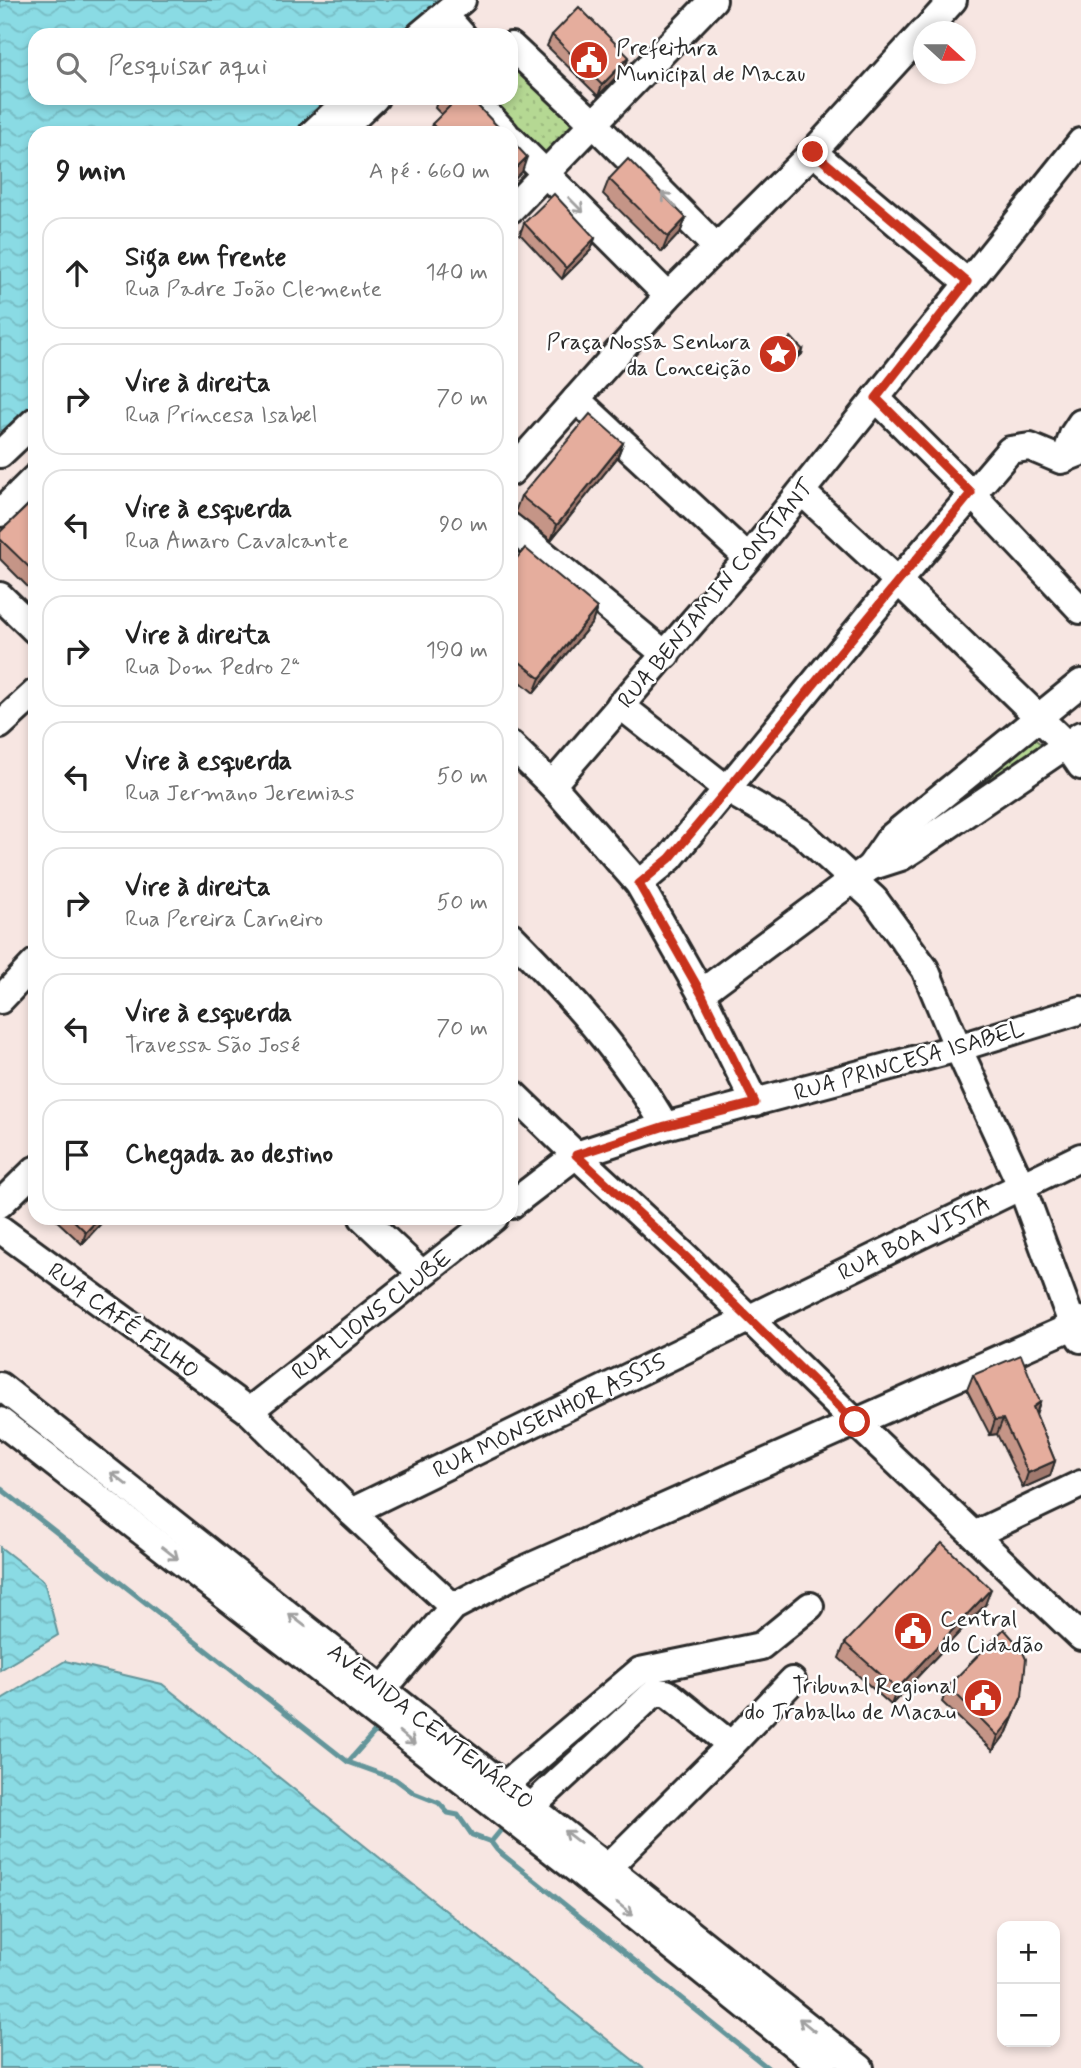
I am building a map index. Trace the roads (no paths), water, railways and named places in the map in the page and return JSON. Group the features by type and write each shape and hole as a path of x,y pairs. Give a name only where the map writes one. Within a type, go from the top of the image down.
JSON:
{"street":[{"path":"428,28 462,0"},
{"path":"456,28 481,0"},
{"path":"518,202 713,0"},
{"path":"934,21 953,0"},
{"path":"518,464 668,296 813,152 913,44"},
{"path":"518,53 594,124 717,248"},
{"path":"320,126 342,105"},
{"path":"345,126 368,105"},
{"path":"479,105 498,126"},
{"name":"RUA BENJAMIN CONSTANT","path":"552,785 748,558 1081,142"},
{"path":"518,146 668,296"},
{"path":"813,152 967,282"},
{"path":"876,398 971,493 1081,610"},
{"path":"576,399 748,558"},
{"path":"639,884 670,858 971,493 1010,450 1030,447 1054,459 1073,456 1073,435 1081,424"},
{"path":"0,454 28,428"},
{"path":"0,463 28,437"},
{"path":"0,513 28,485"},
{"path":"802,492 898,581 1039,719 1073,739 1081,765"},
{"path":"518,533 666,656"},
{"path":"0,597 28,623"},
{"path":"862,873 890,838 1081,683"},
{"path":"0,725 28,699"},
{"path":"376,1697 453,1607 521,1571 855,1422 1079,1328 1021,1185 925,970 874,899 862,873 801,832 727,790 620,705"},
{"path":"701,993 862,873 901,857 1073,739"},
{"path":"518,752 552,785 639,884 701,993 755,1103"},
{"path":"518,943 596,1026 644,1089 665,1126"},
{"path":"0,1000 28,970"},
{"name":"RUA PRINCESA ISABEL","path":"576,1155 665,1126 958,1048 1081,1010"},
{"path":"518,1099 1081,1637"},
{"path":"518,1200 576,1155"},
{"name":"RUA BOA VISTA","path":"747,1318 1081,1157"},
{"path":"0,1205 28,1177"},
{"path":"370,1225 422,1274"},
{"name":"RUA LIONS CLUBE","path":"249,1411 485,1225"},
{"name":"RUA CAFÉ FILHO","path":"0,1229 249,1411 351,1512 453,1607"},
{"name":"RUA MONSENHOR ASSIS","path":"351,1512 747,1318"},
{"name":"AVENIDA CENTENÁRIO","path":"0,1386 376,1697 600,1874 860,2068"},
{"path":"10,1428 34,1412"},
{"name":"AVENIDA CENTENÁRIO","path":"10,1428 376,1697 531,1805 600,1874 823,2068"},
{"path":"974,1535 1081,1485"},
{"path":"504,1786 640,1671 761,1646 810,1606"},
{"path":"600,1874 792,1681"},
{"path":"531,1805 654,1693 671,1696 731,1745"}],"water":[{"path":"0,0 453,0 422,28 28,28 28,105 336,105 313,126 28,126 28,414 0,442"},
{"path":"0,1547 44,1581 58,1635 0,1670"},
{"path":"65,1661 162,1684 643,2068 0,2068 0,1700"}],"waterway":[{"path":"0,1488 348,1762 395,1779 414,1793 439,1803 448,1813 458,1815 472,1835 491,1842 497,1850 768,2068"},
{"path":"348,1762 380,1726"},
{"path":"541,1778 572,1751"},
{"path":"491,1842 505,1825"}],"place":[{"name":"Prefeitura Municipal de Macau","path":"589,60"},
{"name":"Praça Nossa Senhora da Conceição","path":"778,354"},
{"name":"Central do Cidadão","path":"913,1631"},
{"name":"Tribunal Regional do Trabalho de Macau","path":"983,1698"}]}
